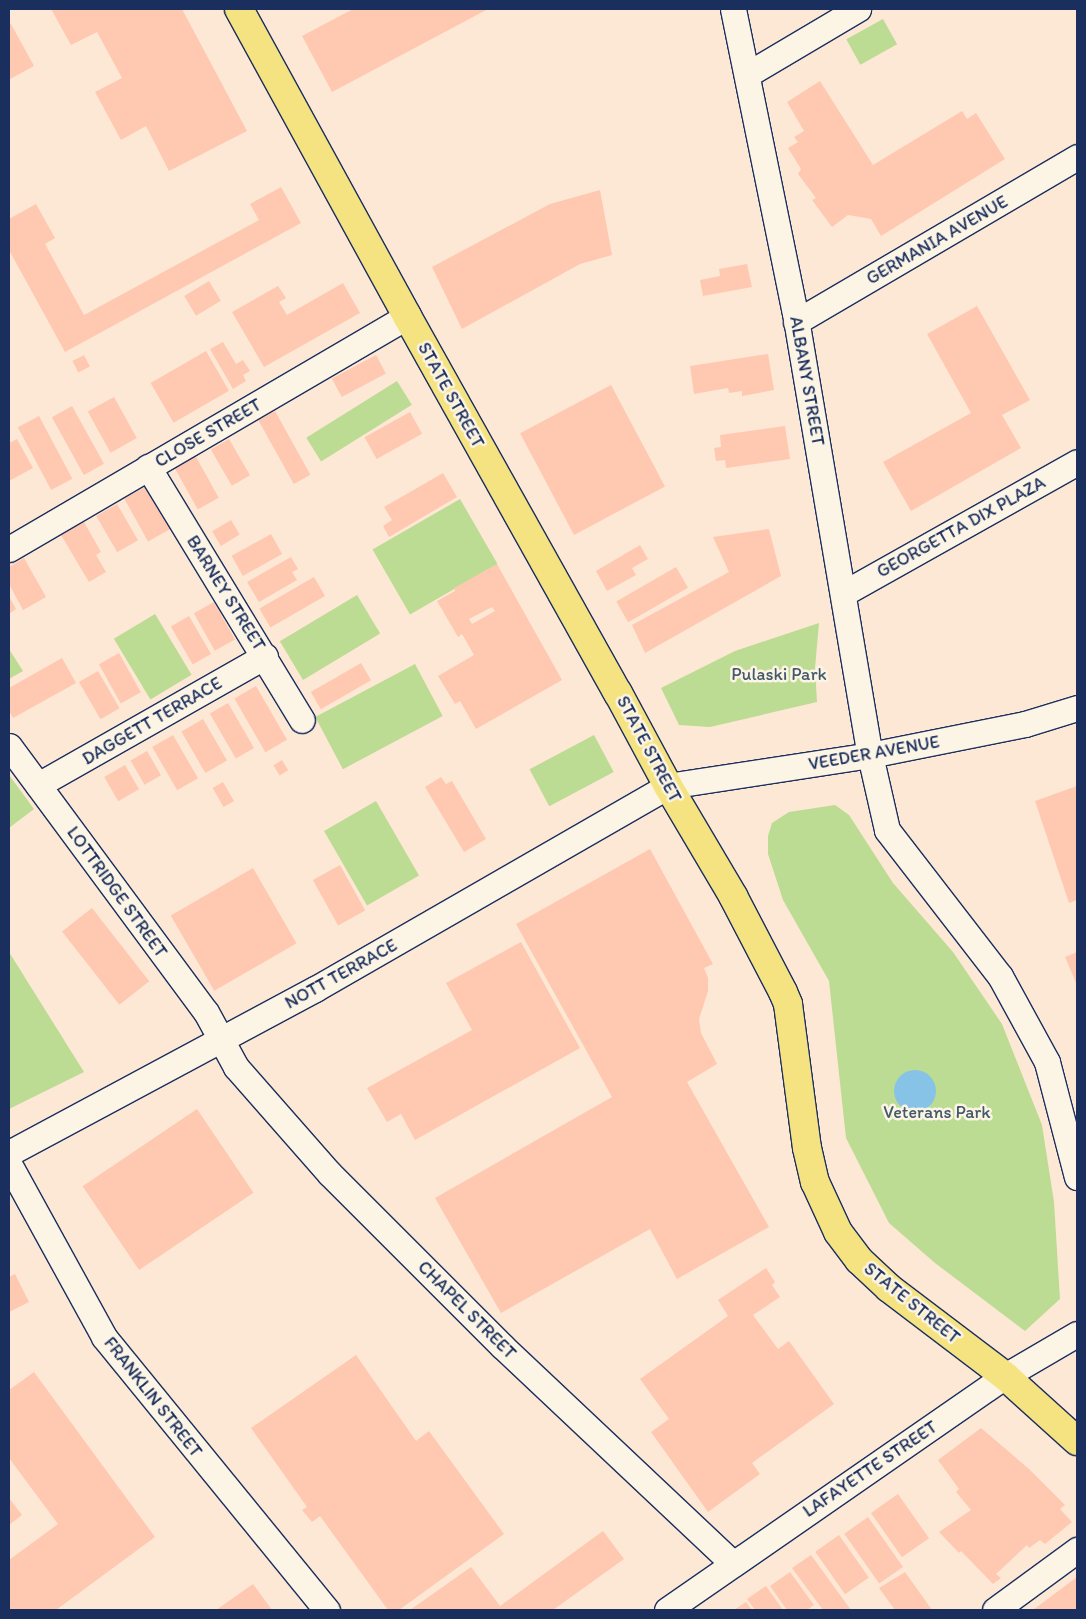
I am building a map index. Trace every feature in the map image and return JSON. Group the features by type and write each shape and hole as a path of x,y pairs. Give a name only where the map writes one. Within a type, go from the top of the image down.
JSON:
{"main road":[{"name":"STATE STREET","path":"239,9 406,316 614,684 668,786 733,896 788,1004 807,1148 815,1182 838,1232 860,1260 889,1288 1005,1376 1077,1441"}],"street":[{"name":"ALBANY STREET","path":"733,9 748,74 796,322 844,593 870,756"},
{"path":"748,74 858,9"},
{"name":"GERMANIA AVENUE","path":"796,322 1077,158"},
{"name":"CLOSE STREET","path":"9,549 406,316"},
{"name":"GEORGETTA DIX PLAZA","path":"844,593 1077,462"},
{"name":"BARNEY STREET","path":"148,467 265,656 302,720"},
{"name":"DAGGETT TERRACE","path":"38,785 265,656"},
{"name":"VEEDER AVENUE","path":"668,786 870,756 1025,724 1077,708"},
{"name":"LOTTRIDGE STREET","path":"9,746 206,1012 220,1042"},
{"path":"870,756 887,830 1000,976 1047,1062 1077,1178"},
{"name":"NOTT TERRACE","path":"9,1153 101,1102 220,1042 668,786"},
{"name":"CHAPEL STREET","path":"220,1042 236,1068 330,1174 502,1346 732,1563"},
{"name":"FRANKLIN STREET","path":"9,1164 104,1337 327,1610"},
{"name":"LAFAYETTE STREET","path":"667,1610 732,1563 1005,1376 1077,1334"},
{"path":"995,1610 1077,1550"}],"green space":[{"path":"883,19 897,44 860,65 846,39"},
{"path":"397,381 412,405 321,461 306,438"},
{"path":"460,499 498,564 410,614 373,550"},
{"path":"357,595 380,634 303,680 280,641"},
{"path":"155,614 192,675 150,700 114,639"},
{"name":"Pulaski Park","path":"819,623 815,668 817,702 710,727 679,725 661,688 735,651"},
{"path":"9,649 23,671 9,679"},
{"path":"415,664 443,716 343,769 315,717"},
{"path":"594,735 614,772 549,806 530,769"},
{"path":"9,775 34,809 9,828"},
{"path":"376,801 419,875 367,905 324,831"},
{"name":"Veterans Park","path":"835,805 849,815 893,883 953,952 1002,1024 1042,1125 1054,1202 1060,1299 1025,1331 935,1263 889,1223 846,1138 829,981 783,900 768,854 768,836 772,823 789,812"},
{"path":"9,952 84,1072 9,1109"}],"water":[{"path":"915,1070 930,1076 936,1091 930,1106 915,1112 900,1106 894,1091 900,1076"}],"building":[{"path":"51,9 182,9 247,131 169,171 146,126 121,140 95,92 122,78 97,32 71,45"},
{"path":"353,9 488,9 332,92 302,36"},
{"path":"11,24 34,66 10,79 9,25"},
{"path":"820,81 873,165 962,111 967,119 976,113 1005,159 881,236 871,219 848,215 832,227 812,200 816,198 798,174 801,169 788,148 798,142 794,137 804,131 787,102"},
{"path":"281,187 301,223 65,352 9,250 9,219 36,204 55,238 45,244 84,315 259,220 250,204"},
{"path":"600,190 612,255 580,264 462,329 432,267 550,204"},
{"path":"747,264 752,287 703,296 700,280 720,276 719,269"},
{"path":"209,281 221,301 196,316 184,296"},
{"path":"343,283 360,313 264,367 232,312 278,286 286,298 279,302 287,315"},
{"path":"977,306 1030,400 1002,415 1021,448 911,511 883,462 971,413 927,334"},
{"path":"223,342 236,364 243,360 250,371 243,375 246,381 233,389 210,349"},
{"path":"206,351 229,391 174,423 151,383"},
{"path":"768,354 774,390 742,396 742,391 729,393 728,388 694,394 690,366"},
{"path":"84,355 90,367 78,372 72,361"},
{"path":"376,355 386,374 342,397 332,378"},
{"path":"611,385 665,487 574,535 520,433"},
{"path":"114,397 137,438 111,453 88,412"},
{"path":"72,406 104,464 84,475 52,417"},
{"path":"275,411 310,475 294,484 258,420"},
{"path":"410,412 422,434 377,459 365,437"},
{"path":"39,416 72,479 51,490 18,427"},
{"path":"785,426 790,459 726,468 725,460 716,461 714,448 721,447 720,435"},
{"path":"17,439 33,468 9,481 9,443"},
{"path":"229,439 250,475 232,486 211,450"},
{"path":"195,455 219,498 198,509 174,467"},
{"path":"443,473 457,497 389,537 383,526 392,520 384,507"},
{"path":"147,486 171,529 148,541 124,499"},
{"path":"117,504 138,540 117,552 96,516"},
{"path":"231,520 240,535 221,546 212,531"},
{"path":"84,522 101,552 96,555 106,572 89,582 61,535"},
{"path":"769,529 781,576 645,653 632,625 729,572 713,537"},
{"path":"271,534 282,554 243,576 232,556"},
{"path":"640,545 648,559 632,568 636,575 607,591 596,571"},
{"path":"291,557 298,569 292,572 297,580 259,602 247,582"},
{"path":"24,558 46,597 23,610 9,584 9,567"},
{"path":"497,564 562,680 476,729 460,701 455,704 438,676 474,655 462,634 458,637 437,601 455,591 454,588","holes":["492,607 495,611 472,624 469,619"]},
{"path":"676,567 688,588 628,622 616,602"},
{"path":"314,577 325,596 270,628 259,608"},
{"path":"9,596 16,609 9,614"},
{"path":"214,602 235,640 215,651 194,613"},
{"path":"189,616 211,654 193,665 171,626"},
{"path":"119,653 141,692 121,704 99,664"},
{"path":"62,658 76,683 13,718 9,711 9,688"},
{"path":"361,663 371,680 321,709 311,692"},
{"path":"98,671 120,708 100,719 79,682"},
{"path":"256,686 287,740 265,752 234,698"},
{"path":"228,703 254,748 236,759 210,714"},
{"path":"203,719 227,761 205,773 181,732"},
{"path":"173,735 198,778 177,790 152,747"},
{"path":"147,751 161,775 145,785 131,760"},
{"path":"282,760 288,770 280,775 273,765"},
{"path":"125,765 139,789 118,801 104,777"},
{"path":"441,777 446,784 452,781 486,839 464,852 425,787"},
{"path":"223,782 234,801 224,807 213,788"},
{"path":"1077,786 1077,900 1069,903 1035,801"},
{"path":"650,849 713,964 704,968 708,978 708,991 699,1019 701,1033 717,1064 687,1082 769,1227 677,1279 650,1229 501,1313 435,1198 612,1097 516,924"},
{"path":"340,865 365,910 338,926 313,880"},
{"path":"253,868 296,943 214,991 171,916"},
{"path":"92,908 149,981 119,1005 62,931"},
{"path":"521,942 580,1048 415,1140 401,1114 387,1122 367,1088 472,1030 446,983"},
{"path":"1077,952 1077,985 1065,957"},
{"path":"197,1109 253,1193 139,1270 83,1186"},
{"path":"766,1268 775,1282 772,1285 780,1297 753,1315 778,1349 789,1341 834,1404 752,1463 760,1474 708,1512 651,1432 669,1419 640,1379 728,1316 718,1300"},
{"path":"15,1274 29,1302 9,1312 9,1277"},
{"path":"356,1355 416,1441 429,1431 504,1534 399,1610 388,1610 320,1516 312,1522 302,1510 307,1507 251,1428"},
{"path":"34,1372 155,1537 56,1610 9,1610 9,1560 58,1524 9,1458 9,1390"},
{"path":"981,1428 1029,1469 1065,1505 1060,1509 1072,1522 1045,1544 1040,1540 1029,1548 1027,1545 996,1574 1001,1578 993,1584 961,1551 959,1553 939,1532 971,1510 956,1492 959,1489 938,1460"},
{"path":"898,1494 929,1538 902,1557 871,1513"},
{"path":"9,1498 22,1515 9,1525"},
{"path":"868,1517 903,1567 879,1584 844,1534"},
{"path":"603,1531 624,1559 553,1610 410,1610 471,1567 500,1606"},
{"path":"839,1535 869,1578 845,1594 815,1552"},
{"path":"811,1555 851,1610 823,1610 792,1568"},
{"path":"790,1572 814,1605 807,1610 787,1610 770,1586"},
{"path":"905,1572 932,1610 895,1610 879,1588"},
{"path":"1077,1577 1077,1610 1033,1610"},
{"path":"253,1584 272,1610 216,1610"},
{"path":"766,1586 783,1610 755,1610 747,1599"},
{"path":"746,1602 752,1610 734,1610"}]}
